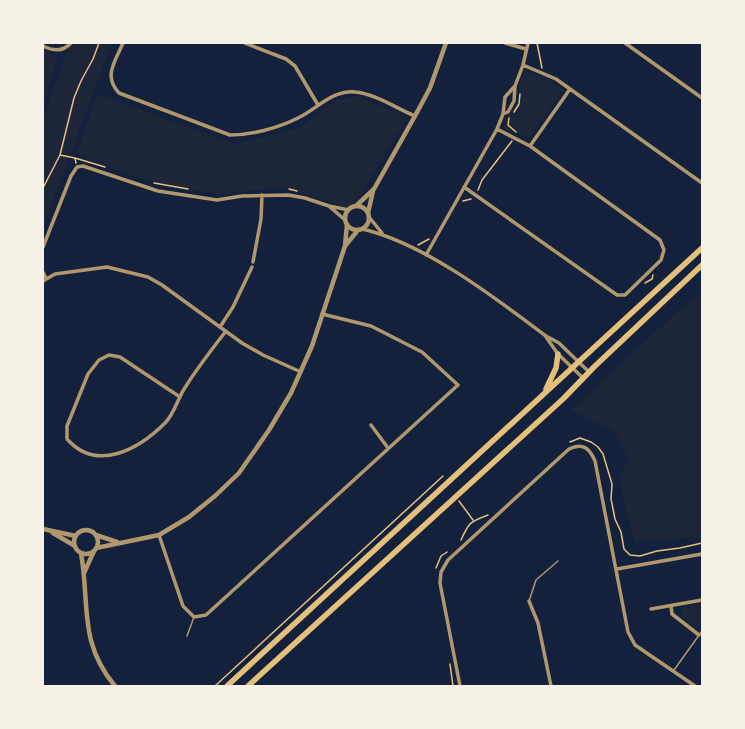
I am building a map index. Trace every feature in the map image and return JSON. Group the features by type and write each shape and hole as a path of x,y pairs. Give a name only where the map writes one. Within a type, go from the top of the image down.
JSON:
{"main road":[{"path":"227,686 702,248"},
{"path":"248,686 563,399 583,378 701,268"},
{"path":"544,393 556,368 558,354"}],"street":[{"path":"43,46 56,50 67,47 71,43"},
{"path":"123,43 110,74 111,85 119,93 230,135 241,135 270,129 298,118 336,95 357,92 415,116"},
{"path":"245,43 286,59 295,66 318,105"},
{"path":"345,246 360,229 368,223 368,215 374,189 430,88 446,43"},
{"path":"506,43 526,48"},
{"path":"503,114 508,112 514,101 515,86 523,65 528,43"},
{"path":"625,43 702,98"},
{"path":"523,65 556,79 702,183"},
{"path":"426,256 433,240 497,129 503,114 505,97 515,86"},
{"path":"530,146 570,89"},
{"path":"464,187 618,295 625,295 661,260 664,250 660,240 530,146 497,129"},
{"path":"43,247 71,176 77,167 88,166 158,191 217,200 262,195 288,195 349,210 356,206 374,189"},
{"path":"253,262 261,219 262,195"},
{"path":"329,206 352,228 382,233 471,281 546,336 559,343 590,372"},
{"path":"356,206 365,209 382,233"},
{"path":"81,553 90,554 95,550 119,542 133,541 159,535 189,517 215,496 239,473 269,430 291,393 312,346 345,246 346,222 349,210"},
{"path":"43,272 44,280 55,274 75,270 107,267 148,277 162,285 220,327 263,355 301,372"},
{"path":"220,327 233,307 252,267"},
{"path":"159,535 183,606 194,617 206,616 458,385 422,352 371,326 322,314"},
{"path":"180,397 120,357 109,355 99,360 88,374 67,426 67,439 76,449 102,456 113,456 143,442 166,422 180,397 185,387 226,331"},
{"path":"546,336 558,354 583,378"},
{"path":"371,425 388,448"},
{"path":"460,686 440,583 441,572 448,560 569,449 581,445 587,448 596,461 628,632 635,645 695,686"},
{"path":"43,529 76,536 86,531 119,542"},
{"path":"49,531 75,546 81,553 84,573 85,613 92,642 102,667 115,686"},
{"path":"84,573 98,544 96,535"},
{"path":"75,546 76,536"},
{"path":"617,568 702,554"},
{"path":"651,609 702,600"},
{"path":"529,601 538,623 551,686"},
{"path":"671,606 672,614 701,633"}],"lane":[{"path":"529,601 536,580 558,561"},
{"path":"187,636 194,617"},
{"path":"673,672 701,633"}],"path":[{"path":"43,188 60,155 74,98 99,43"},
{"path":"537,43 542,66 541,72"},
{"path":"460,204 465,200 473,199 482,180 514,137 516,132 510,128 508,121 519,104 520,88"},
{"path":"60,155 112,169"},
{"path":"75,158 77,167"},
{"path":"149,182 192,190"},
{"path":"285,190 301,192"},
{"path":"414,244 421,244 430,238 433,240"},
{"path":"650,280 653,284"},
{"path":"570,442 580,438 591,442 601,450 612,484 612,499 624,549 630,555 640,556 657,551 702,543"},
{"path":"215,686 443,476"},
{"path":"459,501 474,520"},
{"path":"457,544 461,540 468,525 474,520 490,514"},
{"path":"435,573 439,560 449,552"},
{"path":"450,664 453,686"}],"shaded area":[{"path":"70,43 112,43 43,228 43,119"},
{"path":"43,49 58,56 43,106"},
{"path":"524,71 543,77 564,90 528,139 503,128 508,116 517,106 520,94 518,88"},
{"path":"97,94 236,144 300,128 335,101 356,96 407,117 352,209 284,188 218,194 146,181 76,154"},
{"path":"695,296 702,297 702,537 635,542 626,510 620,477 628,458 614,431 571,411 608,375"},
{"path":"702,604 702,626 696,627 681,616 682,608"}]}
